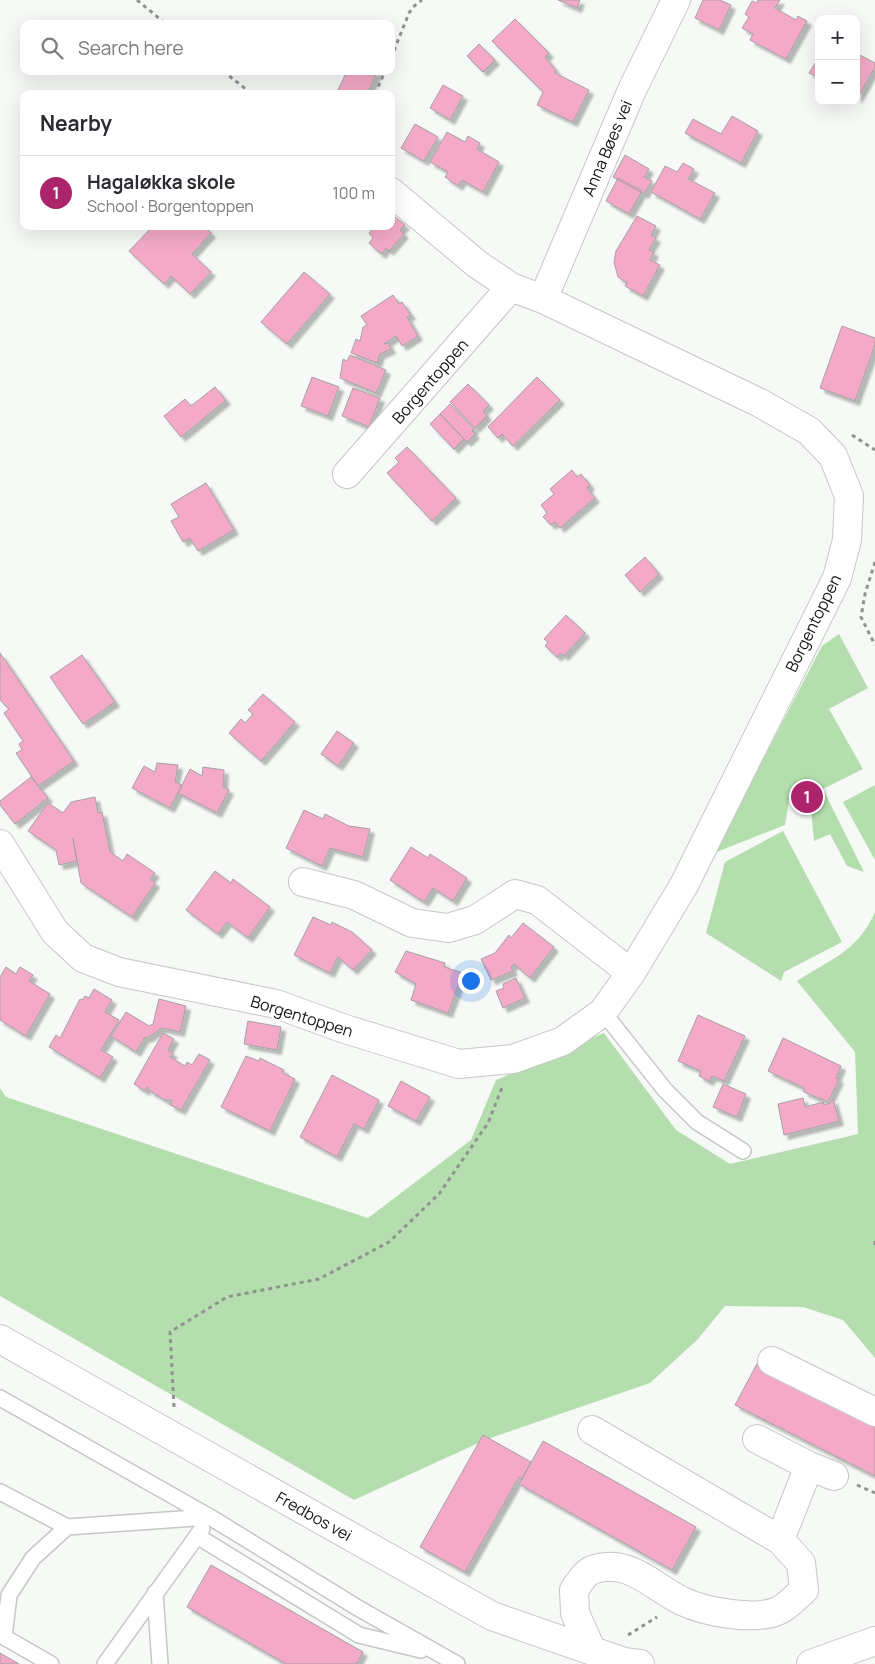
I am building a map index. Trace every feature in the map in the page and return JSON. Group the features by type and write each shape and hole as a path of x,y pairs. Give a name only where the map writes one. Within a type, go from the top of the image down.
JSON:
{"street":[{"name":"Anna Bøes vei","path":"543,298 632,90 676,0"},
{"name":"Borgentoppen","path":"0,844 55,932 83,958 119,972 276,1004 345,1029 459,1064 513,1059 563,1040 603,1012 631,973 684,885 837,578 847,540 849,496 833,456 809,431 760,403 543,298 510,286 477,264 395,195"},
{"name":"Borgentoppen","path":"347,474 510,286"},
{"path":"303,882 354,895 412,923 448,928 475,920 515,894 537,900 631,973"},
{"name":"Fredbos vei","path":"0,1339 492,1616 615,1658"},
{"path":"772,1361 875,1412"},
{"path":"592,1430 780,1540 801,1563 804,1590 782,1609 752,1616 720,1613 682,1601 641,1574 613,1566 590,1571 574,1590 576,1614 615,1658"},
{"path":"757,1439 809,1466 845,1480"},
{"path":"780,1540 809,1466"},
{"path":"811,1664 875,1641"}],"lane":[{"path":"603,1012 666,1090 697,1122 743,1151"},
{"path":"0,1398 210,1517 358,1608 457,1664"},
{"path":"0,1492 67,1527 210,1517"},
{"path":"105,1664 210,1517"},
{"path":"51,1664 4,1637 9,1595 33,1558 67,1527"},
{"path":"197,1536 359,1635 439,1655"},
{"path":"155,1593 160,1664"}],"path":[{"path":"137,0 161,20"},
{"path":"395,48 409,13 422,0"},
{"path":"228,75 247,90"},
{"path":"377,90 383,75"},
{"path":"875,562 865,594 861,617 875,645"},
{"path":"172,1436 174,1398 170,1332 227,1297 319,1279 389,1242 439,1194 488,1123 513,1059"},
{"path":"875,1241 875,1248"},
{"path":"845,1480 875,1493"},
{"path":"615,1658 682,1601"}],"green space":[{"path":"839,634 868,688 829,709 863,769 823,789 864,872 847,866 830,834 814,841 810,799 790,796 785,825 714,853 822,646"},
{"path":"875,785 875,860 843,802"},
{"path":"783,831 842,942 784,972 781,981 706,933 725,862"},
{"path":"875,912 875,1358 843,1320 803,1307 725,1306 697,1340 650,1383 485,1440 354,1500 0,1296 0,1088 6,1097 368,1218 471,1140 496,1080 604,1033 676,1130 730,1164 858,1134 855,1052 797,981 832,960 852,945 868,925"}],"building":[{"path":"558,0 580,0 577,8"},
{"path":"703,0 720,0 731,5 719,30 695,18"},
{"path":"758,0 780,0 775,8 796,20 798,16 807,21 786,59 750,40 753,34 742,28 749,17 745,14 752,1 757,3"},
{"path":"515,19 549,53 545,57 556,70 555,73 589,90 573,122 537,105 543,92 492,41"},
{"path":"479,44 495,60 483,72 467,56"},
{"path":"860,55 875,63 875,67 860,94"},
{"path":"815,63 815,76 809,73"},
{"path":"345,75 376,75 369,90 338,90"},
{"path":"443,85 463,96 450,120 430,108"},
{"path":"732,116 758,131 741,163 685,133 693,119 721,134"},
{"path":"415,124 438,137 424,161 401,148"},
{"path":"447,132 465,142 468,136 480,143 477,149 499,162 483,192 462,180 458,186 445,177 448,172 430,162"},
{"path":"625,155 649,169 644,177 652,181 644,194 613,177"},
{"path":"683,163 694,169 688,179 715,193 700,219 651,192 665,166 677,172"},
{"path":"618,178 642,191 629,214 606,201"},
{"path":"637,216 656,226 651,235 656,238 649,250 654,252 650,260 660,265 643,296 625,286 627,283 618,277 614,262 616,251"},
{"path":"395,217 405,225 400,230 404,234 389,251 386,248 381,254 369,243 373,238 369,233 372,230 395,230"},
{"path":"149,230 208,230 211,233 192,254 211,272 190,294 171,276 164,284 129,251"},
{"path":"304,272 330,294 287,344 261,322"},
{"path":"393,295 399,304 402,302 411,315 407,317 418,336 402,346 396,336 384,344 388,343 391,349 380,354 377,363 351,353 356,339 360,341 363,327 367,325 361,316"},
{"path":"842,326 875,338 875,345 855,401 820,388"},
{"path":"350,355 386,370 376,393 340,378 343,359 347,361"},
{"path":"312,377 339,387 328,416 301,406"},
{"path":"537,377 560,400 513,446 502,434 498,438 488,427"},
{"path":"468,384 489,405 483,411 487,416 475,428 450,402"},
{"path":"215,387 226,400 181,437 164,416 185,399 191,406"},
{"path":"353,388 380,398 369,427 342,416"},
{"path":"450,404 474,429 472,431 475,434 467,442 440,414"},
{"path":"440,414 464,439 454,449 430,424"},
{"path":"407,447 456,498 432,521 387,473 399,462 395,458"},
{"path":"572,470 577,477 581,474 590,485 587,488 595,498 560,528 555,522 551,525 543,517 547,513 541,505 554,494 550,489"},
{"path":"206,483 234,530 198,551 190,538 183,542 171,521 179,517 171,504"},
{"path":"645,557 659,574 640,592 625,575"},
{"path":"566,615 585,633 564,656 560,653 557,657 545,646 548,642 544,639"},
{"path":"0,653 74,761 38,786 16,753 22,750 19,744 23,741 4,713 9,709 0,700"},
{"path":"82,655 115,702 83,724 50,677"},
{"path":"263,694 295,722 261,761 229,733 241,719 245,723 253,714 248,710"},
{"path":"337,731 354,743 338,766 321,754"},
{"path":"157,763 178,765 175,782 182,785 170,808 132,788 144,766 155,772"},
{"path":"203,767 224,770 223,787 229,790 217,813 178,793 190,769 202,776"},
{"path":"31,777 48,798 15,824 0,805 0,801"},
{"path":"95,797 98,813 102,812 110,852 123,861 127,854 155,873 150,879 155,883 132,917 81,883 73,838 77,861 59,865 56,850 28,831 48,803 63,813 71,802"},
{"path":"304,810 323,819 325,814 349,826 370,829 363,857 330,848 322,866 286,848"},
{"path":"411,847 428,858 430,854 467,878 453,901 433,888 424,902 390,880"},
{"path":"215,871 231,883 233,879 270,907 248,938 227,922 218,934 186,910"},
{"path":"313,917 331,925 332,922 352,932 372,950 353,970 338,957 330,973 294,955"},
{"path":"523,923 554,947 530,978 514,964 511,967 513,971 491,980 481,959 495,953 509,935 511,938"},
{"path":"406,951 445,963 444,967 463,973 448,1013 411,1000 416,984 395,972"},
{"path":"6,967 16,974 20,967 33,975 29,981 50,994 26,1036 0,1020 0,977"},
{"path":"516,978 525,998 503,1008 496,991 504,988 503,984"},
{"path":"94,989 112,1000 105,1012 119,1020 101,1050 113,1057 100,1078 49,1047 56,1035 60,1038 80,999 82,1000 85,996 89,998"},
{"path":"159,999 186,1006 180,1032 162,1028 147,1038 145,1037 136,1052 111,1036 126,1012 149,1026 153,1024"},
{"path":"698,1015 745,1036 724,1081 712,1076 709,1081 699,1076 701,1071 678,1061"},
{"path":"248,1021 281,1027 277,1050 244,1044"},
{"path":"163,1033 174,1039 168,1050 173,1053 170,1057 185,1066 187,1062 192,1065 199,1054 210,1060 181,1110 170,1105 172,1100 165,1100 147,1087 145,1091 134,1084"},
{"path":"783,1038 841,1066 836,1078 839,1079 828,1102 804,1092 804,1088 768,1071"},
{"path":"246,1056 259,1061 260,1058 284,1070 283,1073 295,1079 270,1131 221,1107"},
{"path":"332,1075 379,1100 364,1129 354,1124 337,1157 300,1137"},
{"path":"401,1081 430,1097 416,1121 388,1106"},
{"path":"723,1084 746,1094 737,1117 713,1107"},
{"path":"803,1098 805,1107 823,1102 824,1105 830,1103 833,1099 839,1121 784,1135 778,1104"},
{"path":"758,1362 875,1421 875,1476 735,1405"},
{"path":"483,1435 531,1462 522,1479 519,1477 465,1572 420,1547"},
{"path":"543,1441 696,1527 672,1570 519,1484"},
{"path":"211,1565 363,1652 356,1664 286,1664 187,1607"},
{"path":"0,1653 19,1664 0,1664"}],"place":[{"name":"Hagaløkka skole","path":"807,797"}]}
